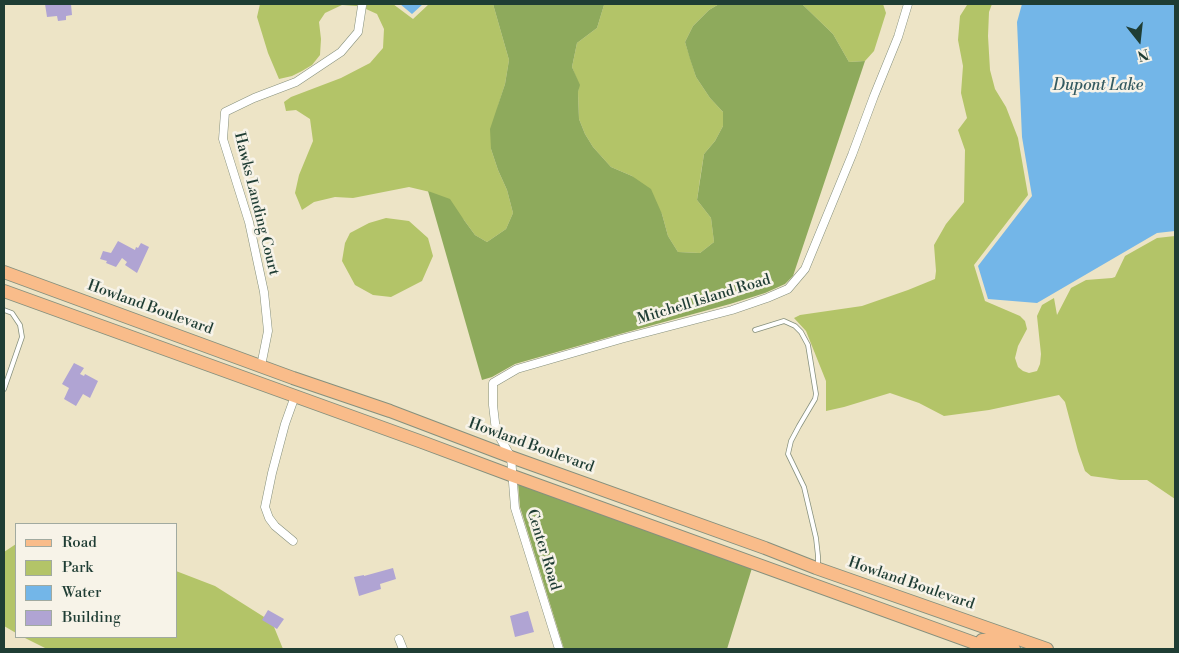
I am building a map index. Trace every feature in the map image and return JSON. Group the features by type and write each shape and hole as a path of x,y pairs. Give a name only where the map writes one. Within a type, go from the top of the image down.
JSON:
{"main road":[{"name":"Howland Boulevard","path":"4,272 390,411 816,568 1047,649"},
{"path":"4,291 991,649"},
{"path":"965,639 988,640 1014,649"}],"street":[{"name":"Mitchell Island Road","path":"511,457 496,430 493,383 517,369 732,310 767,298 788,289 805,270 898,37 908,4"},
{"name":"Hawks Landing Court","path":"261,366 268,331 264,292 249,222 223,139 225,112 254,98 296,82 341,52 358,32 362,6"},
{"path":"293,541 275,526 269,518 265,506 285,424 295,396"},
{"name":"Center Road","path":"511,457 516,508 559,649"},
{"path":"399,639 403,649"}],"lane":[{"path":"4,310 12,313 20,325 22,337 4,389"},
{"path":"754,330 784,321 790,322 801,332 810,350 816,394 815,400 798,426 791,441 788,454 804,486 816,543 818,562 816,568"}],"green space":[{"path":"260,4 357,4 357,6 342,5 325,13 319,22 320,55 312,65 302,71 279,79 268,53 257,17"},
{"path":"367,4 393,4 413,19 429,4 493,4 509,60 505,84 498,106 491,149 507,190 513,213 506,229 487,242 475,235 464,220 430,192 409,187 353,198 335,197 314,202 302,210 295,193 299,175 313,141 310,119 296,110 286,111 284,102 291,97 341,78 370,63 383,48 384,29 377,14 366,9"},
{"path":"493,4 604,4 597,28 577,43 572,67 580,85 578,92 579,119 593,147 611,167 632,176 651,189 662,214 668,236 678,252 700,253 714,242 711,218 697,200 704,154 715,141 723,126 723,112 710,98 696,77 690,59 685,42 693,26 709,10 719,4 802,4 833,34 849,62 865,61 793,276 785,284 765,293 515,364 492,377 482,380 428,191 450,199 475,235 487,242 506,229 513,213 507,190 491,149 490,129 505,84 509,60"},
{"path":"604,4 719,4 709,10 693,26 685,42 696,77 710,98 723,112 723,126 715,141 704,154 697,200 711,218 714,242 700,253 678,252 668,236 662,214 632,176 611,167 593,147 579,119 579,85 572,67 577,43 597,28"},
{"path":"802,4 883,4 886,13 874,51 865,61 849,62 833,34"},
{"path":"966,4 992,4 989,12 988,36 990,70 995,89 1006,107 1018,138 1028,195 974,265 985,301 1020,316 1025,321 1027,329 1018,346 1015,358 1018,367 1029,373 1037,371 1040,364 1041,354 1037,316 1042,305 1054,298 1057,315 1071,288 1086,280 1115,277 1125,256 1157,238 1175,236 1175,499 1147,480 1120,480 1091,476 1085,471 1065,402 1059,395 989,410 944,416 919,403 890,393 826,411 826,381 806,331 794,318 800,315 862,306 935,279 934,245 946,224 964,202 965,150 958,130 967,118 961,93 963,66 958,40 960,16"},
{"path":"386,218 409,221 428,238 433,256 422,281 391,297 373,295 355,285 342,261 345,243 350,233 369,223"},
{"path":"518,483 752,568 727,649 564,649 520,507"},
{"path":"15,545 15,632 4,626 4,552"},
{"path":"178,572 215,586 272,622 283,649 47,649 25,638 178,638"}],"water":[{"path":"400,4 423,4 412,14"},
{"name":"Dupont Lake","path":"1022,4 1175,4 1175,231 1157,233 1037,303 988,299 978,266 1032,196 1022,137 1017,22"}],"building":[{"path":"45,4 71,4 72,15 66,16 66,20 58,21 57,16 47,17"},
{"path":"118,241 135,250 141,243 149,247 137,273 125,265 127,262 122,258 116,267 100,259 103,251 111,253"},
{"path":"74,363 84,368 80,374 84,376 85,374 98,381 90,398 83,394 76,406 64,399 69,388 62,384"},
{"path":"393,568 396,579 380,584 381,589 359,596 354,577"},
{"path":"268,610 284,619 277,629 262,620"},
{"path":"528,611 534,632 515,637 510,616"}]}
